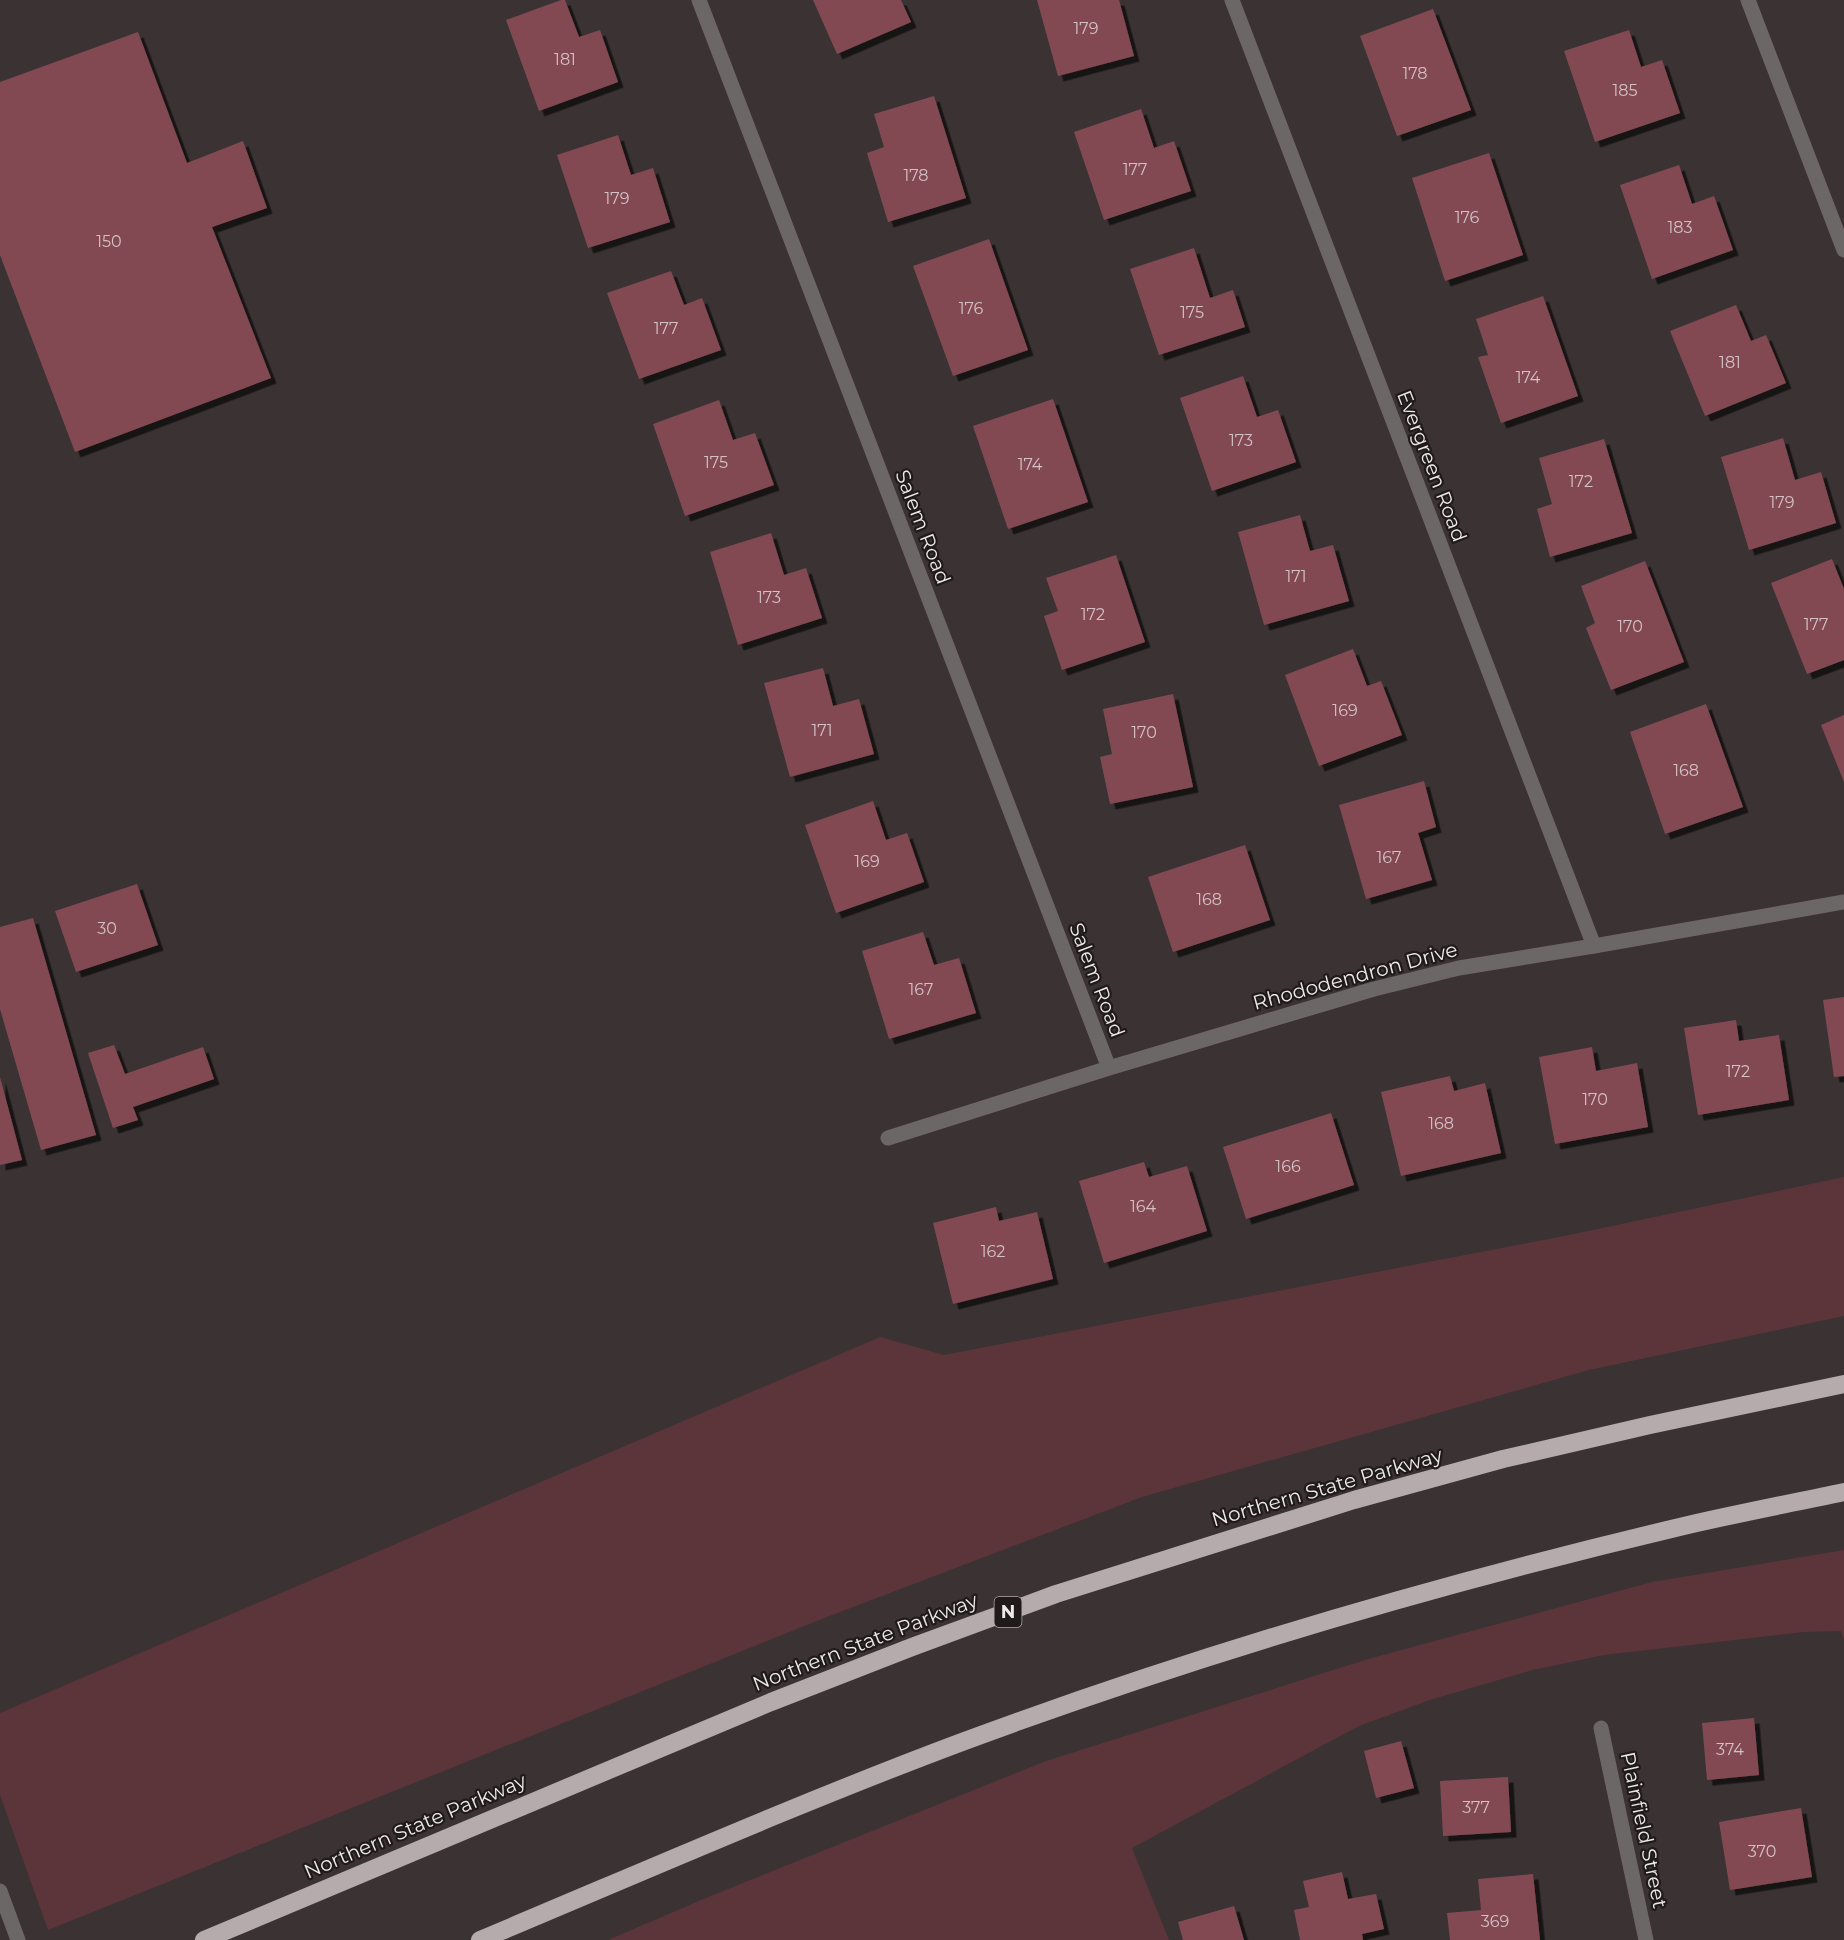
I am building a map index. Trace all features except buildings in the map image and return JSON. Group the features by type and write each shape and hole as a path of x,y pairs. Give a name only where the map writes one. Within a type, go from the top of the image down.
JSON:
{"highway":[{"name":"Northern State Parkway","path":"204,1940 771,1702 1056,1594 1354,1500 1503,1459 1844,1384"},
{"path":"480,1940 960,1743 1245,1645 1539,1561 1692,1524 1844,1492"}],"street":[{"name":"Salem Road","path":"699,0 1108,1068"},
{"name":"Evergreen Road","path":"1232,0 1594,946"},
{"path":"1748,0 1844,250"},
{"name":"Rhododendron Drive","path":"888,1138 1108,1068 1385,986 1460,968 1844,902"},
{"name":"Plainfield Street","path":"1601,1728 1646,1940"},
{"path":"0,1892 18,1940"}],"shaded area":[{"path":"1844,1177 1844,1316 1589,1370 1142,1497 827,1617 48,1930 0,1795 0,1713 880,1337 944,1355 1569,1235"},
{"path":"1844,1550 1844,1640 1841,1631 1804,1632 1604,1655 1533,1670 1430,1700 1359,1726 1132,1848 1169,1940 608,1940 713,1895 1046,1761 1368,1659 1652,1582"}]}
